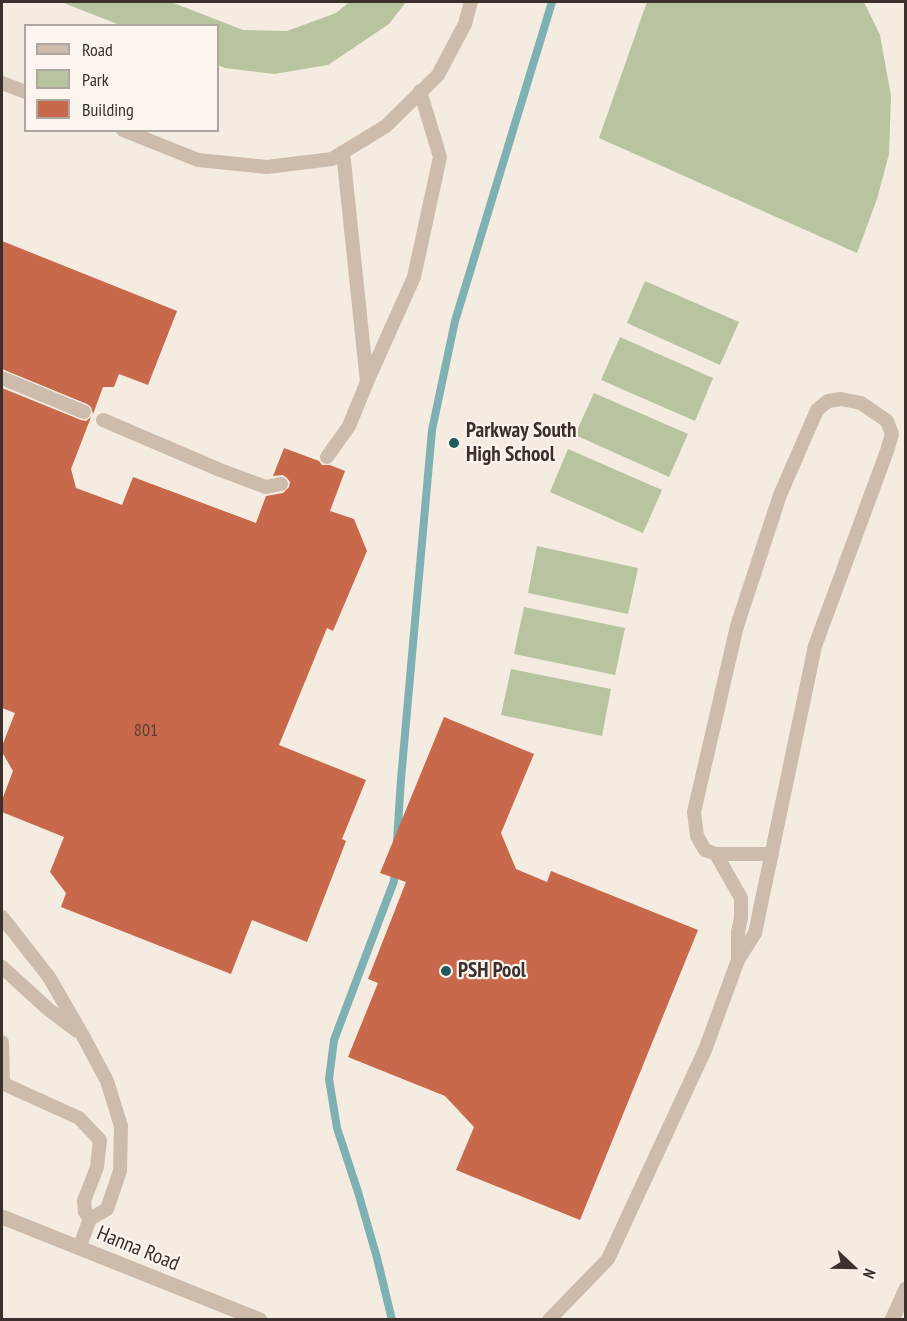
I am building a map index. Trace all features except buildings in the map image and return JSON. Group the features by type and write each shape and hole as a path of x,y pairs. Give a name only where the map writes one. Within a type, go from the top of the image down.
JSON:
{"street":[{"name":"Hanna Road","path":"2,1217 260,1320"},
{"path":"898,1316 906,1289"}],"lane":[{"path":"128,132 198,160 267,167 332,159 386,126 438,75 465,24 471,2"},
{"path":"2,83 24,91"},
{"path":"327,457 348,426 414,277 440,157 420,92"},
{"path":"343,152 367,382"},
{"path":"2,378 84,412"},
{"path":"549,1320 608,1259 705,1050 738,960 755,933 772,854 815,646 892,434 887,421 861,403 841,399 828,401 817,410 780,495 737,626 694,812 697,836 705,850 716,854 772,854"},
{"path":"104,420 220,470 266,487 281,484"},
{"path":"716,854 741,898 738,960"},
{"path":"2,917 49,977 83,1036 107,1081 121,1126 120,1171 107,1209 90,1219 79,1248"},
{"path":"2,967 48,1009 83,1036"},
{"path":"2,1042 2,1083 79,1118 100,1140 97,1167 84,1201 85,1212 90,1219"}],"green space":[{"path":"61,2 171,2 243,30 287,31 336,13 349,2 406,2 389,24 328,65 274,74 219,65 219,24 117,24"},
{"path":"647,2 864,2 880,35 891,96 889,154 877,199 857,253 599,138"},
{"path":"645,281 739,322 720,365 627,323"},
{"path":"620,337 713,378 695,421 601,380"},
{"path":"594,393 688,434 669,477 575,435"},
{"path":"568,449 662,490 643,533 550,492"},
{"path":"537,546 638,568 628,614 528,593"},
{"path":"524,607 625,628 615,675 514,654"},
{"path":"511,669 611,689 602,736 501,715"}],"waterway":[{"path":"397,841 432,430 455,321 552,2"},
{"path":"392,1320 377,1258 337,1128 329,1079 334,1040 394,881 395,869"}],"place":[{"name":"Parkway South High School","path":"454,443"},
{"name":"PSH Pool","path":"446,971"}]}
